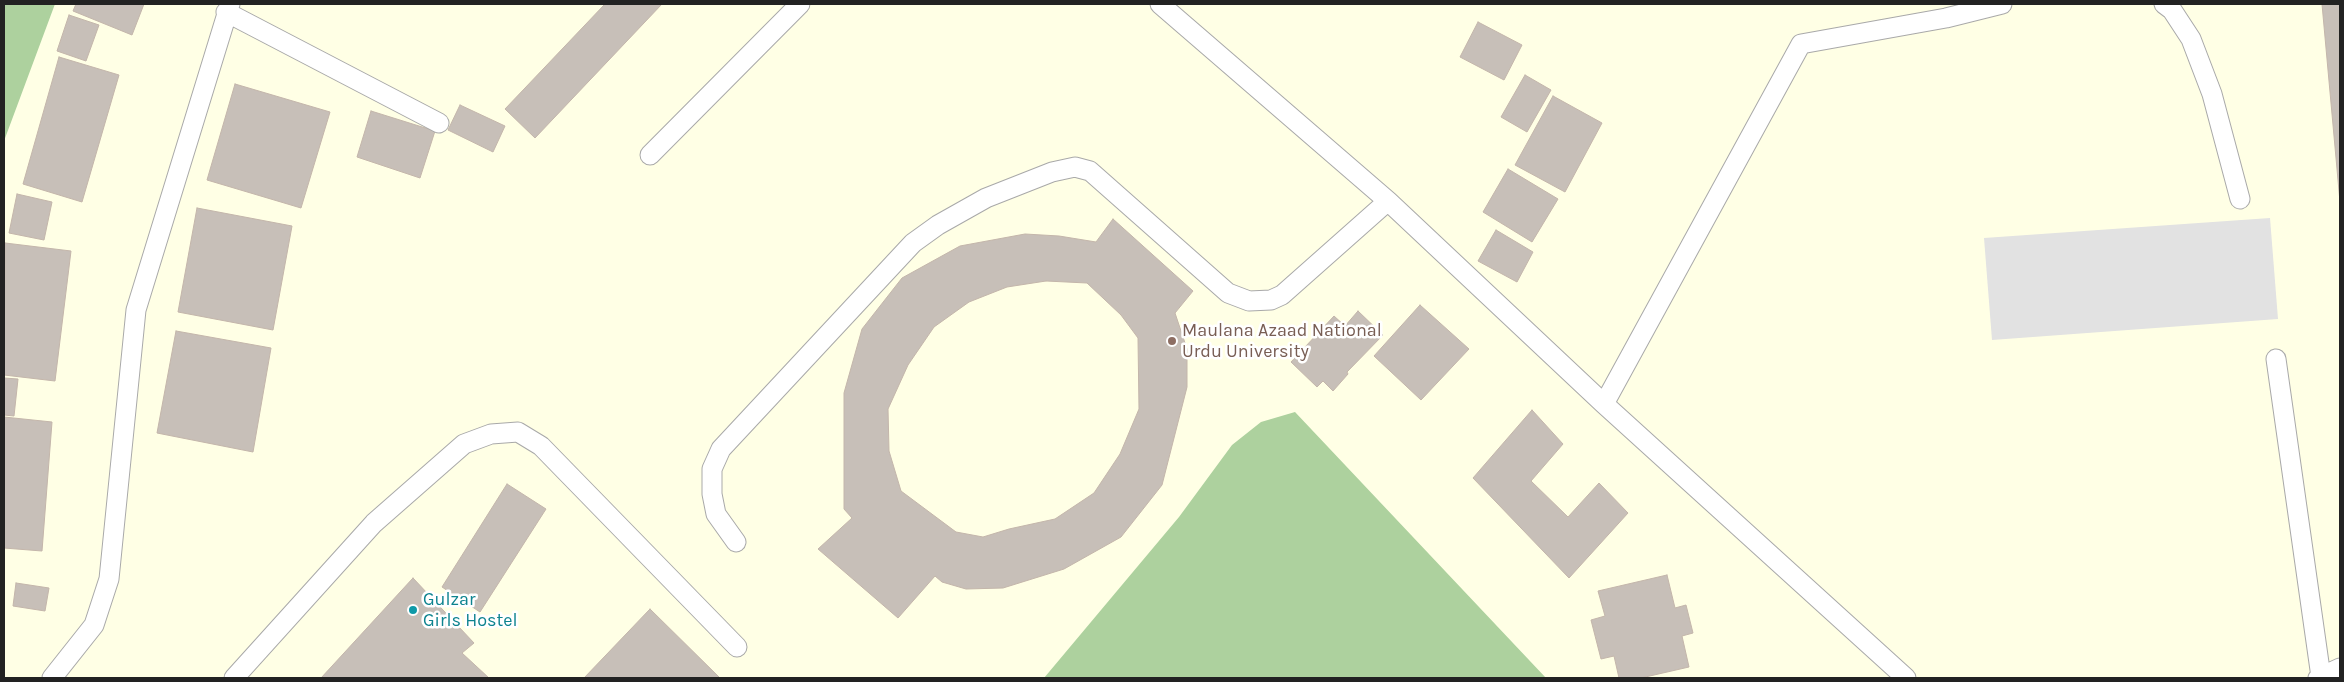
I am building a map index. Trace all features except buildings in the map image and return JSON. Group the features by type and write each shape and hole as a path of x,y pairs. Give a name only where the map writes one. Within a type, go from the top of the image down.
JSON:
{"lane":[{"path":"650,155 800,4"},
{"path":"1160,4 1388,202 1604,404 1906,678"},
{"path":"1604,404 1801,44 1946,18 2002,4"},
{"path":"2164,4 2172,10 2191,38 2212,94 2240,199"},
{"path":"52,678 94,626 109,579 136,310 228,8 439,123"},
{"path":"736,542 716,514 712,494 712,469 721,449 913,243 938,225 986,198 1052,172 1075,167 1090,172 1228,292 1249,301 1270,300 1282,295 1388,202"},
{"path":"2276,359 2320,678 2340,668"},
{"path":"234,678 374,523 464,444 491,434 518,432 541,446 737,647"}],"shaded area":[{"name":"Maulana Azaad National Urdu University","path":"4,4 2340,4 2340,678 4,678"},
{"path":"2270,218 2278,319 1992,340 1984,238"}],"green space":[{"path":"4,4 55,4 4,141"},
{"path":"1295,412 1546,678 1044,678 1179,517 1232,445 1261,422"}],"place":[{"name":"Maulana Azaad National Urdu University","path":"1172,341"},
{"name":"Gulzar Girls Hostel","path":"413,610"}]}
